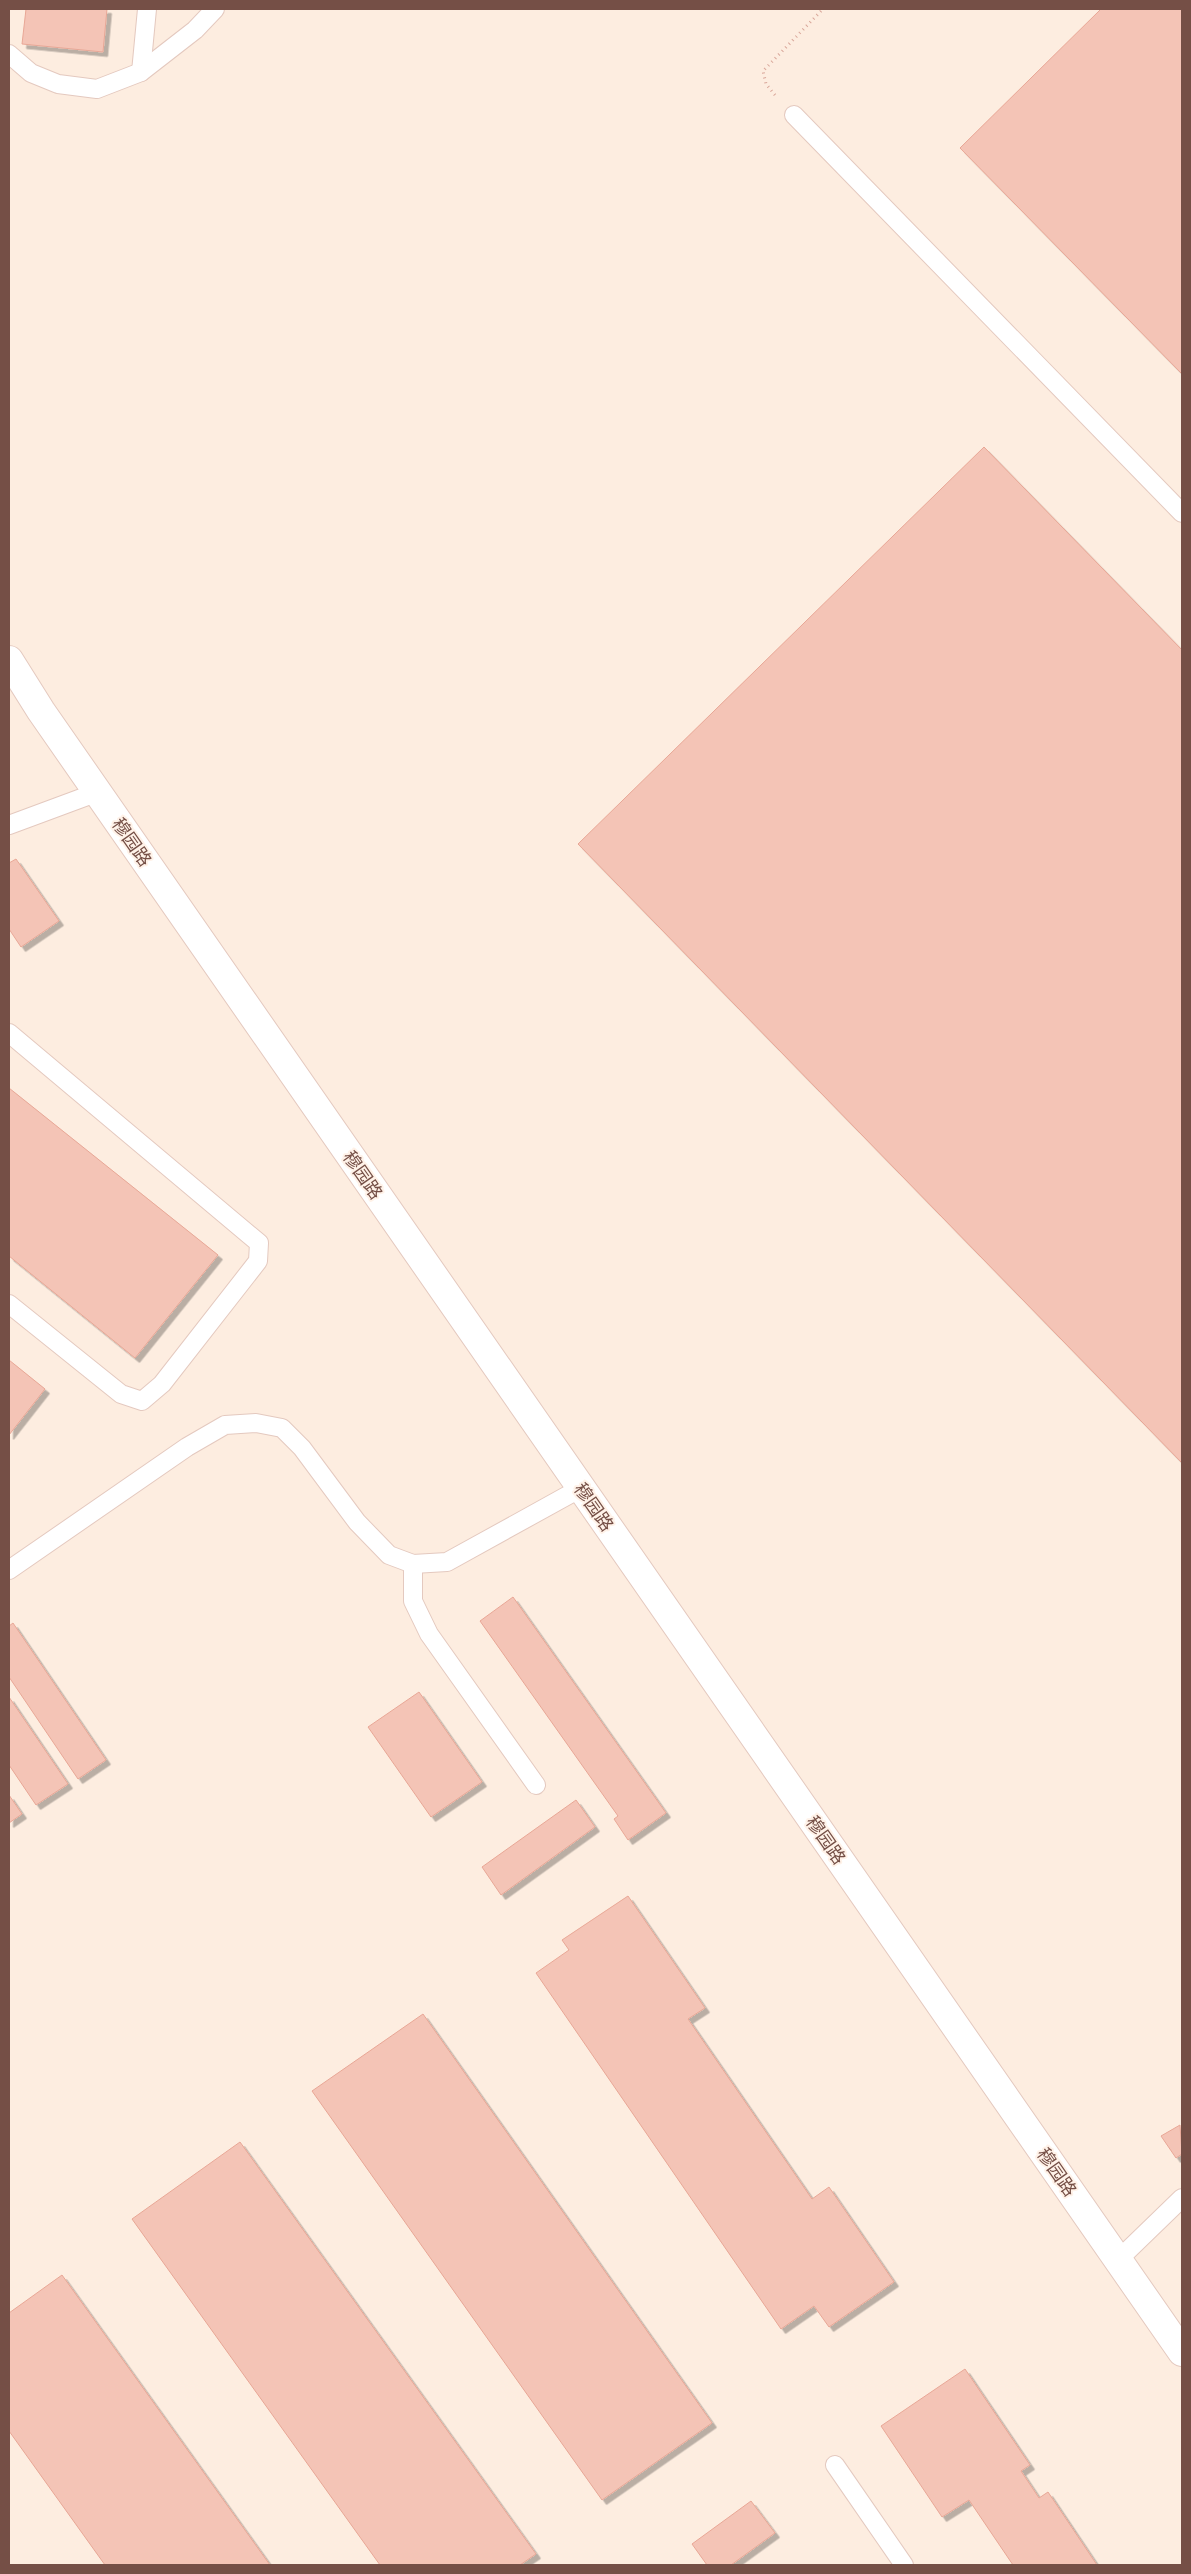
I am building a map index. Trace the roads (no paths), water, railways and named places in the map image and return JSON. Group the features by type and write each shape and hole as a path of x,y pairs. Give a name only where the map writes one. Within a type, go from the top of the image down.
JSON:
{"street":[{"name":"穆园路","path":"9,660 98,792 581,1488 1182,2350"}],"lane":[{"path":"141,72 147,9"},
{"path":"9,54 31,73 58,84 97,90 141,72 195,30 215,9"},
{"path":"794,115 1182,513"},
{"path":"9,825 98,792"},
{"path":"9,1033 259,1243 258,1261 162,1384 142,1401 121,1394 9,1304"},
{"path":"9,1570 187,1447 225,1425 256,1424 282,1428 302,1448 357,1522 390,1555 413,1564 447,1562 581,1488"},
{"path":"413,1564 413,1601 429,1634 536,1785"},
{"path":"1118,2260 1182,2198"},
{"path":"835,2465 904,2565"}]}
